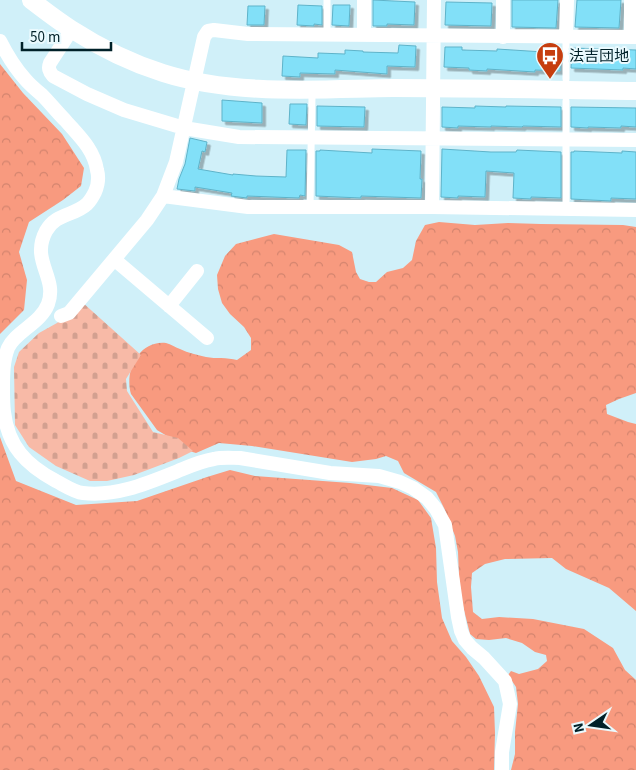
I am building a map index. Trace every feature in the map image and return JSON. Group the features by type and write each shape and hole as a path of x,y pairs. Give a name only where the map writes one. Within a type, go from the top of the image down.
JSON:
{"street":[{"path":"31,0 72,29 104,48 135,63 164,74 242,88 636,91"},
{"path":"364,0 364,35"},
{"path":"432,207 434,0"},
{"path":"503,0 503,36"},
{"path":"566,37 567,0"},
{"path":"61,316 69,313 115,260 147,220 163,196 176,162 204,37 208,31 248,34 634,37 632,0"},
{"path":"72,29 48,67 53,76 87,94 124,110 184,128 239,137 636,140"},
{"path":"0,42 14,66 80,136 93,156 98,177 97,188 87,204 54,221 47,229 40,251 50,292 48,303 42,315 9,346 6,354 3,383 4,412 11,440 20,454 48,477 80,493 105,494 125,490 214,458 228,457 330,473 379,476 413,488 427,498 445,525 458,617 465,640 505,681 510,704 502,752 502,770"},
{"path":"163,196 248,208 432,207 636,210"},
{"path":"115,260 207,338"},
{"path":"169,306 197,271"}],"lane":[{"path":"326,35 327,0"},
{"path":"566,37 566,79"},
{"path":"310,207 312,97"},
{"path":"566,101 566,209"}],"green space":[{"path":"0,64 23,93 62,134 84,168 81,186 29,222 19,252 27,280 24,310 0,334"},
{"path":"439,222 475,225 508,223 623,225 636,227 636,393 606,405 607,414 636,424 636,611 609,588 566,569 552,558 505,559 485,564 472,573 471,587 473,612 482,619 499,617 533,619 584,629 613,648 625,670 636,680 636,770 511,770 515,754 518,704 516,687 508,675 511,671 519,674 538,669 547,661 546,655 535,652 522,643 506,638 476,639 470,634 462,602 455,536 445,510 436,492 404,473 398,461 386,456 352,462 252,446 219,443 196,453 186,450 157,430 131,394 129,385 132,367 141,352 148,346 156,343 166,343 186,352 206,357 237,360 251,350 251,338 244,327 230,314 222,303 218,289 217,275 225,256 236,244 274,234 339,245 352,252 356,272 360,279 376,282 387,272 403,268 412,260 416,241 425,225"},
{"path":"82,302 141,355 126,379 127,391 153,432 178,438 193,451 134,475 107,481 90,481 56,466 29,447 15,425 14,367 19,352 39,333 57,323"},
{"path":"0,437 16,481 76,505 137,501 230,470 255,476 392,488 418,500 431,518 436,548 437,582 442,618 452,641 479,676 494,707 494,770 0,770"}],"building":[{"path":"373,0 415,2 414,25 387,24 387,26 373,26"},
{"path":"512,0 558,0 556,28 512,27"},
{"path":"577,0 621,0 619,28 575,27"},
{"path":"446,2 492,3 491,26 445,25"},
{"path":"298,5 322,6 322,25 297,25"},
{"path":"333,5 350,5 349,26 332,25"},
{"path":"248,6 265,6 264,25 247,25"},
{"path":"399,45 416,46 415,67 387,66 387,74 335,70 335,74 300,73 300,77 282,76 283,56 318,58 318,53 345,54 345,50 398,53"},
{"path":"445,47 462,47 462,50 497,51 497,49 544,52 544,50 561,50 560,71 535,70 535,72 487,69 487,71 444,67"},
{"path":"572,48 636,50 636,69 571,68"},
{"path":"222,100 262,103 262,123 222,121"},
{"path":"290,104 307,104 306,125 289,124"},
{"path":"317,106 365,107 364,127 317,126"},
{"path":"475,106 561,107 561,127 442,127 442,107 475,108"},
{"path":"571,107 636,108 636,127 571,127"},
{"path":"190,138 207,142 205,152 202,151 198,169 233,175 286,177 287,150 306,150 305,196 300,195 299,198 247,196 247,198 231,196 232,193 195,187 195,191 177,189 185,164"},
{"path":"372,149 421,151 421,198 316,196 316,151 372,153"},
{"path":"442,149 491,152 516,152 517,150 561,152 561,198 513,198 514,173 486,171 485,197 441,197"},
{"path":"571,152 636,152 636,199 611,198 611,201 571,199"}],"place":[{"name":"法吉団地","path":"550,80"}]}
